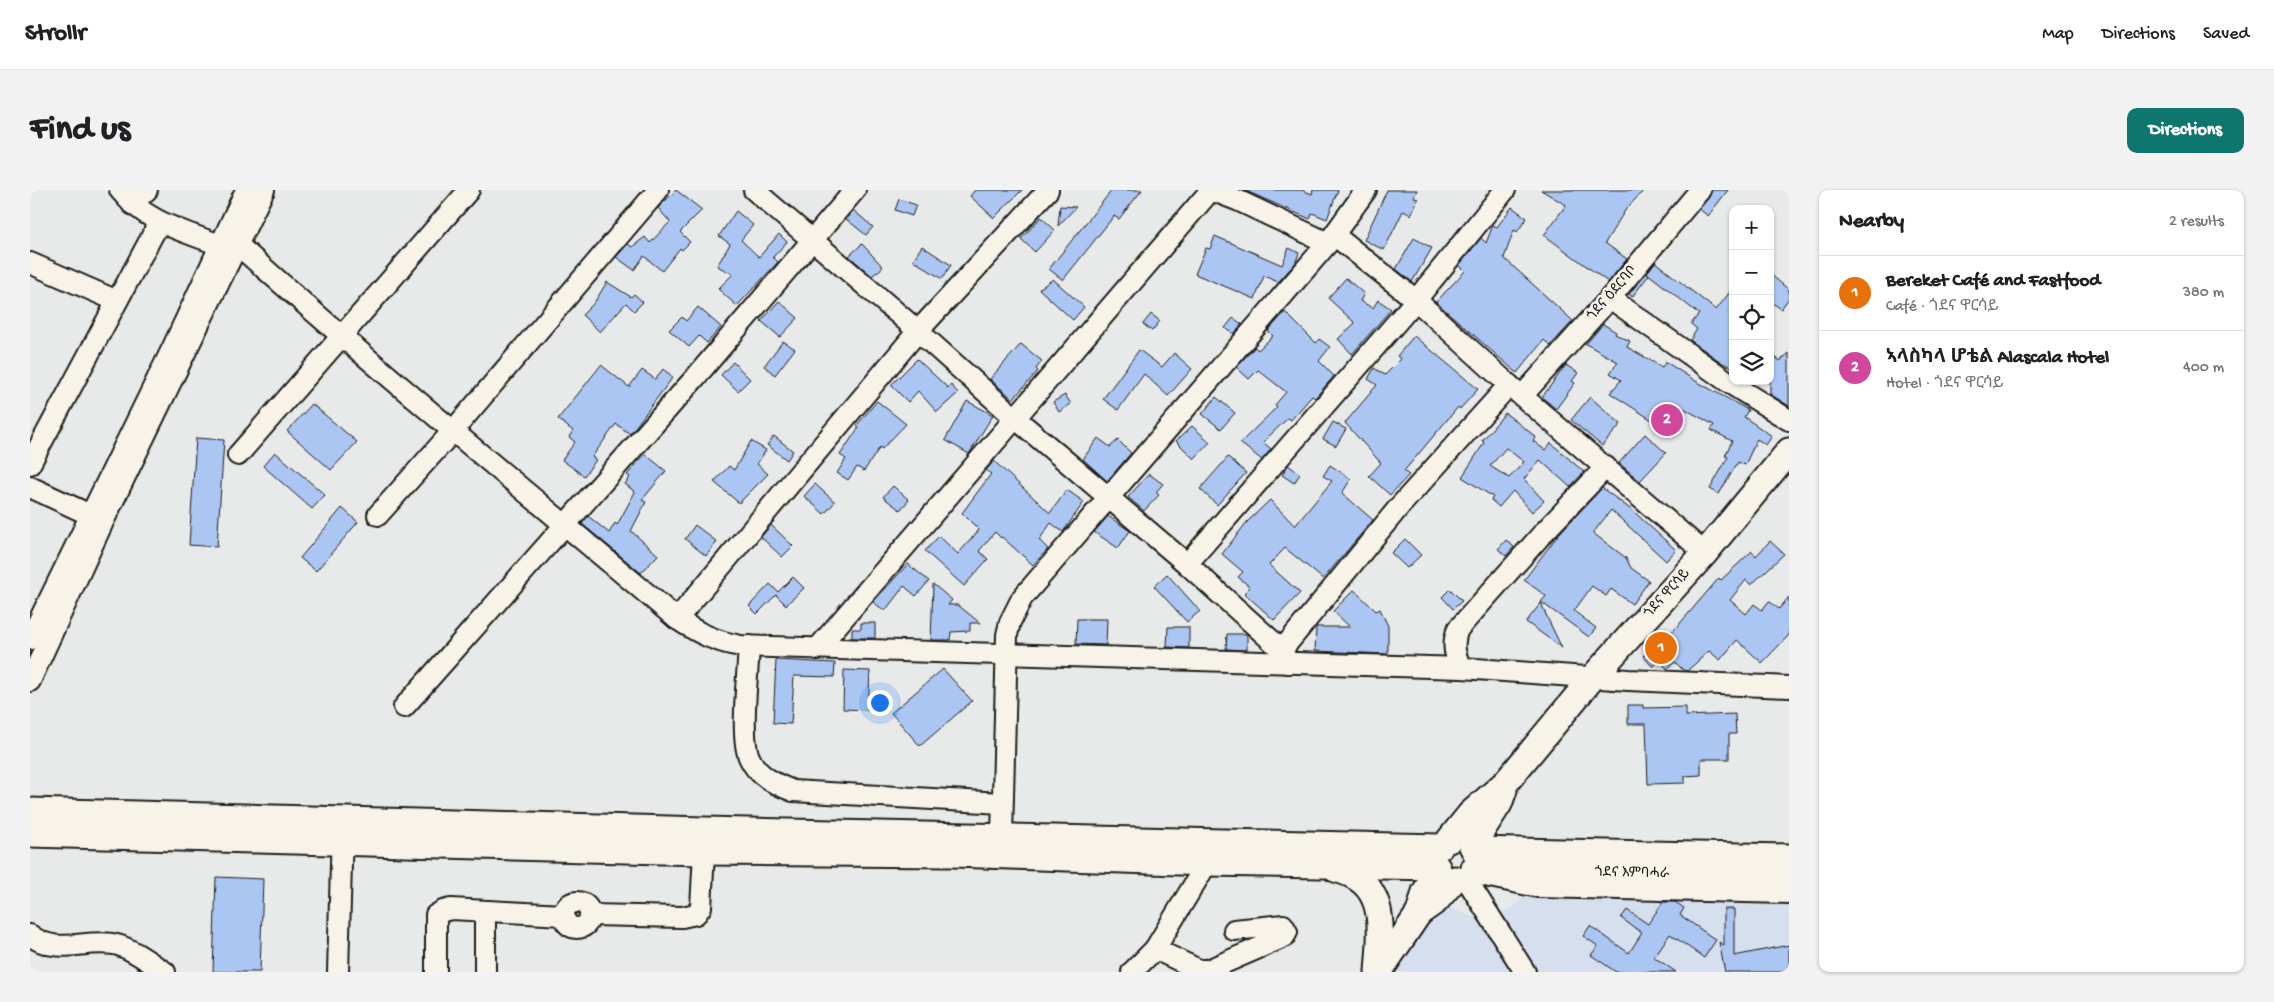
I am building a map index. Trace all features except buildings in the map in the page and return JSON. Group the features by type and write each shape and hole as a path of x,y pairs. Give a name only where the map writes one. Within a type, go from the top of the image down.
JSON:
{"main road":[{"name":"ጎደና ዋርሳይ","path":"1378,972 1419,913 1425,892 1458,862 1470,814 1503,792 1593,677 1705,552 1789,451"},
{"path":"1503,792 1498,820 1501,832 1510,844 1526,852"},
{"path":"35,809 342,832 704,852 954,854 1208,853 1374,844 1458,862"},
{"path":"30,834 342,832 1002,836 1208,853 1320,866 1345,872 1359,879 1377,903 1381,932 1378,972"},
{"name":"ጎደና እምባሓራ","path":"1458,862 1526,852 1789,857"},
{"path":"1320,866 1458,862"},
{"name":"ጎደና እምባሓራ","path":"1458,862 1789,878"}],"street":[{"path":"126,197 147,190"},
{"path":"229,245 246,190"},
{"path":"30,639 96,519 229,245 264,190"},
{"path":"238,455 469,190"},
{"path":"378,514 452,432 658,190"},
{"path":"754,190 918,331 1014,418 1187,564 1285,657"},
{"path":"404,707 694,379 855,190"},
{"path":"677,620 918,331 1048,190"},
{"path":"817,649 1211,190 1331,239 1416,300 1516,390 1705,552"},
{"path":"1002,836 1006,656 1010,622 1015,609 1331,239 1366,190"},
{"path":"1187,564 1416,300 1506,190"},
{"name":"ጎደና ዕደርባቦ","path":"1285,657 1399,507 1610,298 1700,190"},
{"path":"126,197 159,223 229,245 677,620 710,639 749,646 1006,656 1285,657 1733,686 1789,687"},
{"path":"30,464 159,223"},
{"path":"30,263 117,301"},
{"path":"1610,298 1731,384 1789,420"},
{"path":"1462,668 1456,656 1455,648 1458,629 1544,532 1606,467"},
{"path":"30,487 96,519"},
{"path":"30,681 96,519"},
{"path":"749,646 744,738 749,757 758,771 772,783 793,791 1002,803"},
{"path":"338,972 342,832"},
{"path":"436,972 436,915 450,909 564,915 569,925 579,928 589,922 591,914 682,917 696,914 701,907 704,852"},
{"path":"1132,972 1155,949 1208,853"},
{"path":"1458,862 1538,887 1789,893"},
{"path":"1458,862 1524,972"},
{"path":"485,911 485,972"},
{"path":"1155,949 1199,970 1208,970 1284,937 1287,932 1283,925 1234,930"},
{"path":"30,935 52,946 108,944 121,946 165,972"}],"shaded area":[{"path":"1526,891 1789,899 1789,972 1395,972 1443,903 1471,916 1493,917 1513,907 1521,900"}],"place":[{"name":"ኣላስካላ ሆቴል Alascala Hotel","path":"1667,420"},
{"name":"Bereket Café and Fastfood","path":"1661,648"}]}
